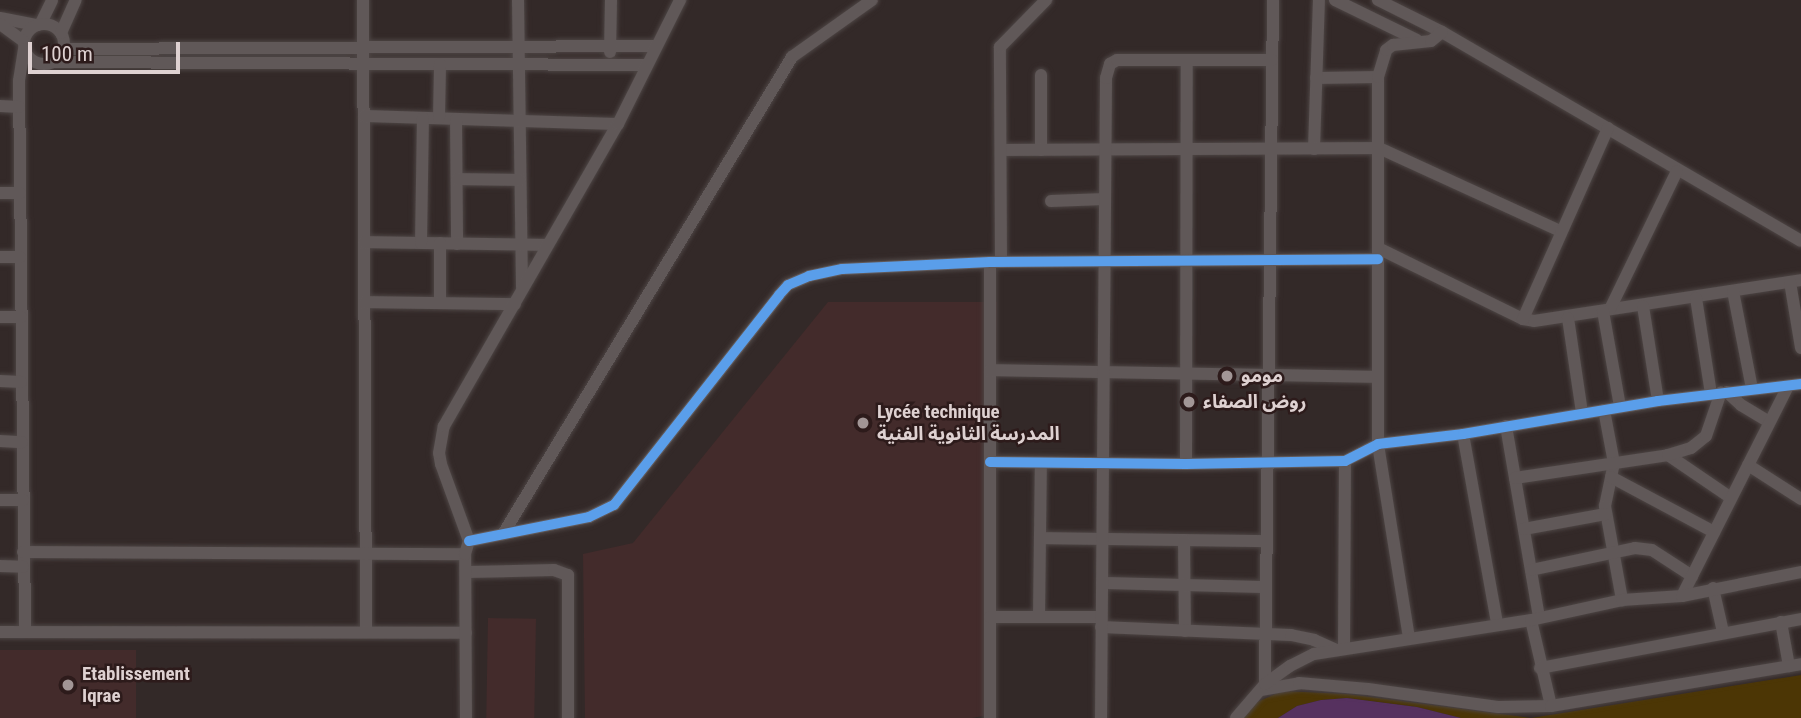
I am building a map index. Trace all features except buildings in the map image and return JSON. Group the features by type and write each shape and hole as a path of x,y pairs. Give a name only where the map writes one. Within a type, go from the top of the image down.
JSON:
{"street":[{"path":"25,631 19,81 27,32 39,24 52,0"},
{"path":"52,62 63,49 61,33 76,0"},
{"path":"363,0 366,632"},
{"path":"518,0 522,290"},
{"path":"610,64 611,0"},
{"path":"466,718 465,554 469,541 441,464 439,453 444,426 618,124 680,0"},
{"path":"503,534 792,57 872,0"},
{"path":"990,718 990,370 1002,150 1000,47 1046,0"},
{"path":"1263,687 1266,633 1273,0"},
{"path":"1314,149 1319,0"},
{"path":"1335,0 1417,40"},
{"path":"1378,0 1442,32 1801,241"},
{"path":"0,18 53,25 61,33"},
{"path":"0,24 24,45 35,62"},
{"path":"1409,638 1378,443 1378,77 1386,50 1393,45 1417,40 1431,41 1442,32"},
{"path":"63,49 656,46"},
{"path":"1101,718 1106,78 1112,61 1272,60"},
{"path":"1186,464 1187,61"},
{"path":"19,81 35,62 647,65"},
{"path":"439,118 440,64"},
{"path":"1041,75 1041,150"},
{"path":"1316,78 1378,77"},
{"path":"0,106 19,107"},
{"path":"363,116 618,124"},
{"path":"421,243 423,118"},
{"path":"456,119 457,244"},
{"path":"1523,319 1608,128"},
{"path":"1002,150 1379,148 1560,231"},
{"path":"1620,406 1607,310 1678,171"},
{"path":"457,179 520,180"},
{"path":"0,193 20,193"},
{"path":"1051,201 1105,200"},
{"path":"364,242 546,246"},
{"path":"440,243 440,303"},
{"path":"469,541 589,517 614,505 788,285 809,275 842,268 995,262 1270,260 1378,254 1523,319 1568,318 1696,298 1798,278 1801,348"},
{"path":"0,257 20,257"},
{"path":"1732,291 1752,389"},
{"path":"1515,478 1668,455 1702,441 1720,393 1696,298"},
{"path":"365,302 514,304"},
{"path":"1643,306 1658,401"},
{"path":"0,317 21,317"},
{"path":"1568,318 1582,414"},
{"path":"990,370 1378,377"},
{"path":"0,381 21,382"},
{"path":"990,462 1186,464 1345,461 1378,443 1464,434 1620,406 1794,385"},
{"path":"1682,596 1769,422 1794,385"},
{"path":"1720,393 1769,422"},
{"path":"1604,410 1614,463 1606,514 1622,600"},
{"path":"1506,426 1531,570 1540,668 1551,706"},
{"path":"1464,434 1497,623"},
{"path":"0,442 22,442"},
{"path":"1668,455 1731,498"},
{"path":"1340,649 1345,461"},
{"path":"1039,616 1041,463"},
{"path":"1748,465 1801,499"},
{"path":"1611,477 1714,532"},
{"path":"0,500 23,500"},
{"path":"1524,529 1606,514"},
{"path":"1040,538 1267,541"},
{"path":"1184,540 1185,631"},
{"path":"1531,570 1612,554 1626,548 1652,550 1692,576"},
{"path":"23,552 465,554"},
{"path":"0,566 23,567"},
{"path":"467,572 554,570 568,575 568,718"},
{"path":"1236,718 1263,687 1302,660 1340,649 1535,618 1622,600 1682,596 1801,572"},
{"path":"1102,583 1266,587"},
{"path":"1713,588 1723,632"},
{"path":"990,617 1039,616 1185,631 1266,633 1314,640 1340,649"},
{"path":"1540,668 1801,619"},
{"path":"1263,687 1300,683 1498,708 1551,706 1795,665 1781,622"},
{"path":"0,632 466,633"}],"shaded area":[{"name":"Lycée technique المدرسة الثانوية الفنية","path":"828,302 997,302 989,715 972,718 585,718 583,554 633,543"},
{"path":"488,618 536,619 534,718 486,718"},
{"name":"Etablissement Iqrae","path":"0,650 136,650 136,718 0,718"},
{"path":"1801,675 1801,718 1531,718"},
{"path":"1282,691 1347,694 1531,718 1461,718 1417,707 1347,698 1321,700 1297,706 1278,718 1242,718 1255,703"},
{"path":"1347,698 1417,707 1461,718 1278,718 1297,706 1321,700"}],"cycle path":[{"path":"469,541 589,517 614,505 779,295 788,285 809,276 842,269 990,262 1378,259"},
{"path":"990,462 1186,464 1345,461 1378,444 1463,434 1658,401 1801,384"}],"place":[{"name":"مومو","path":"1227,376"},
{"name":"روض الصفاء","path":"1189,402"},
{"name":"Lycée technique المدرسة الثانوية الفنية","path":"863,423"},
{"name":"Etablissement Iqrae","path":"68,685"}]}
